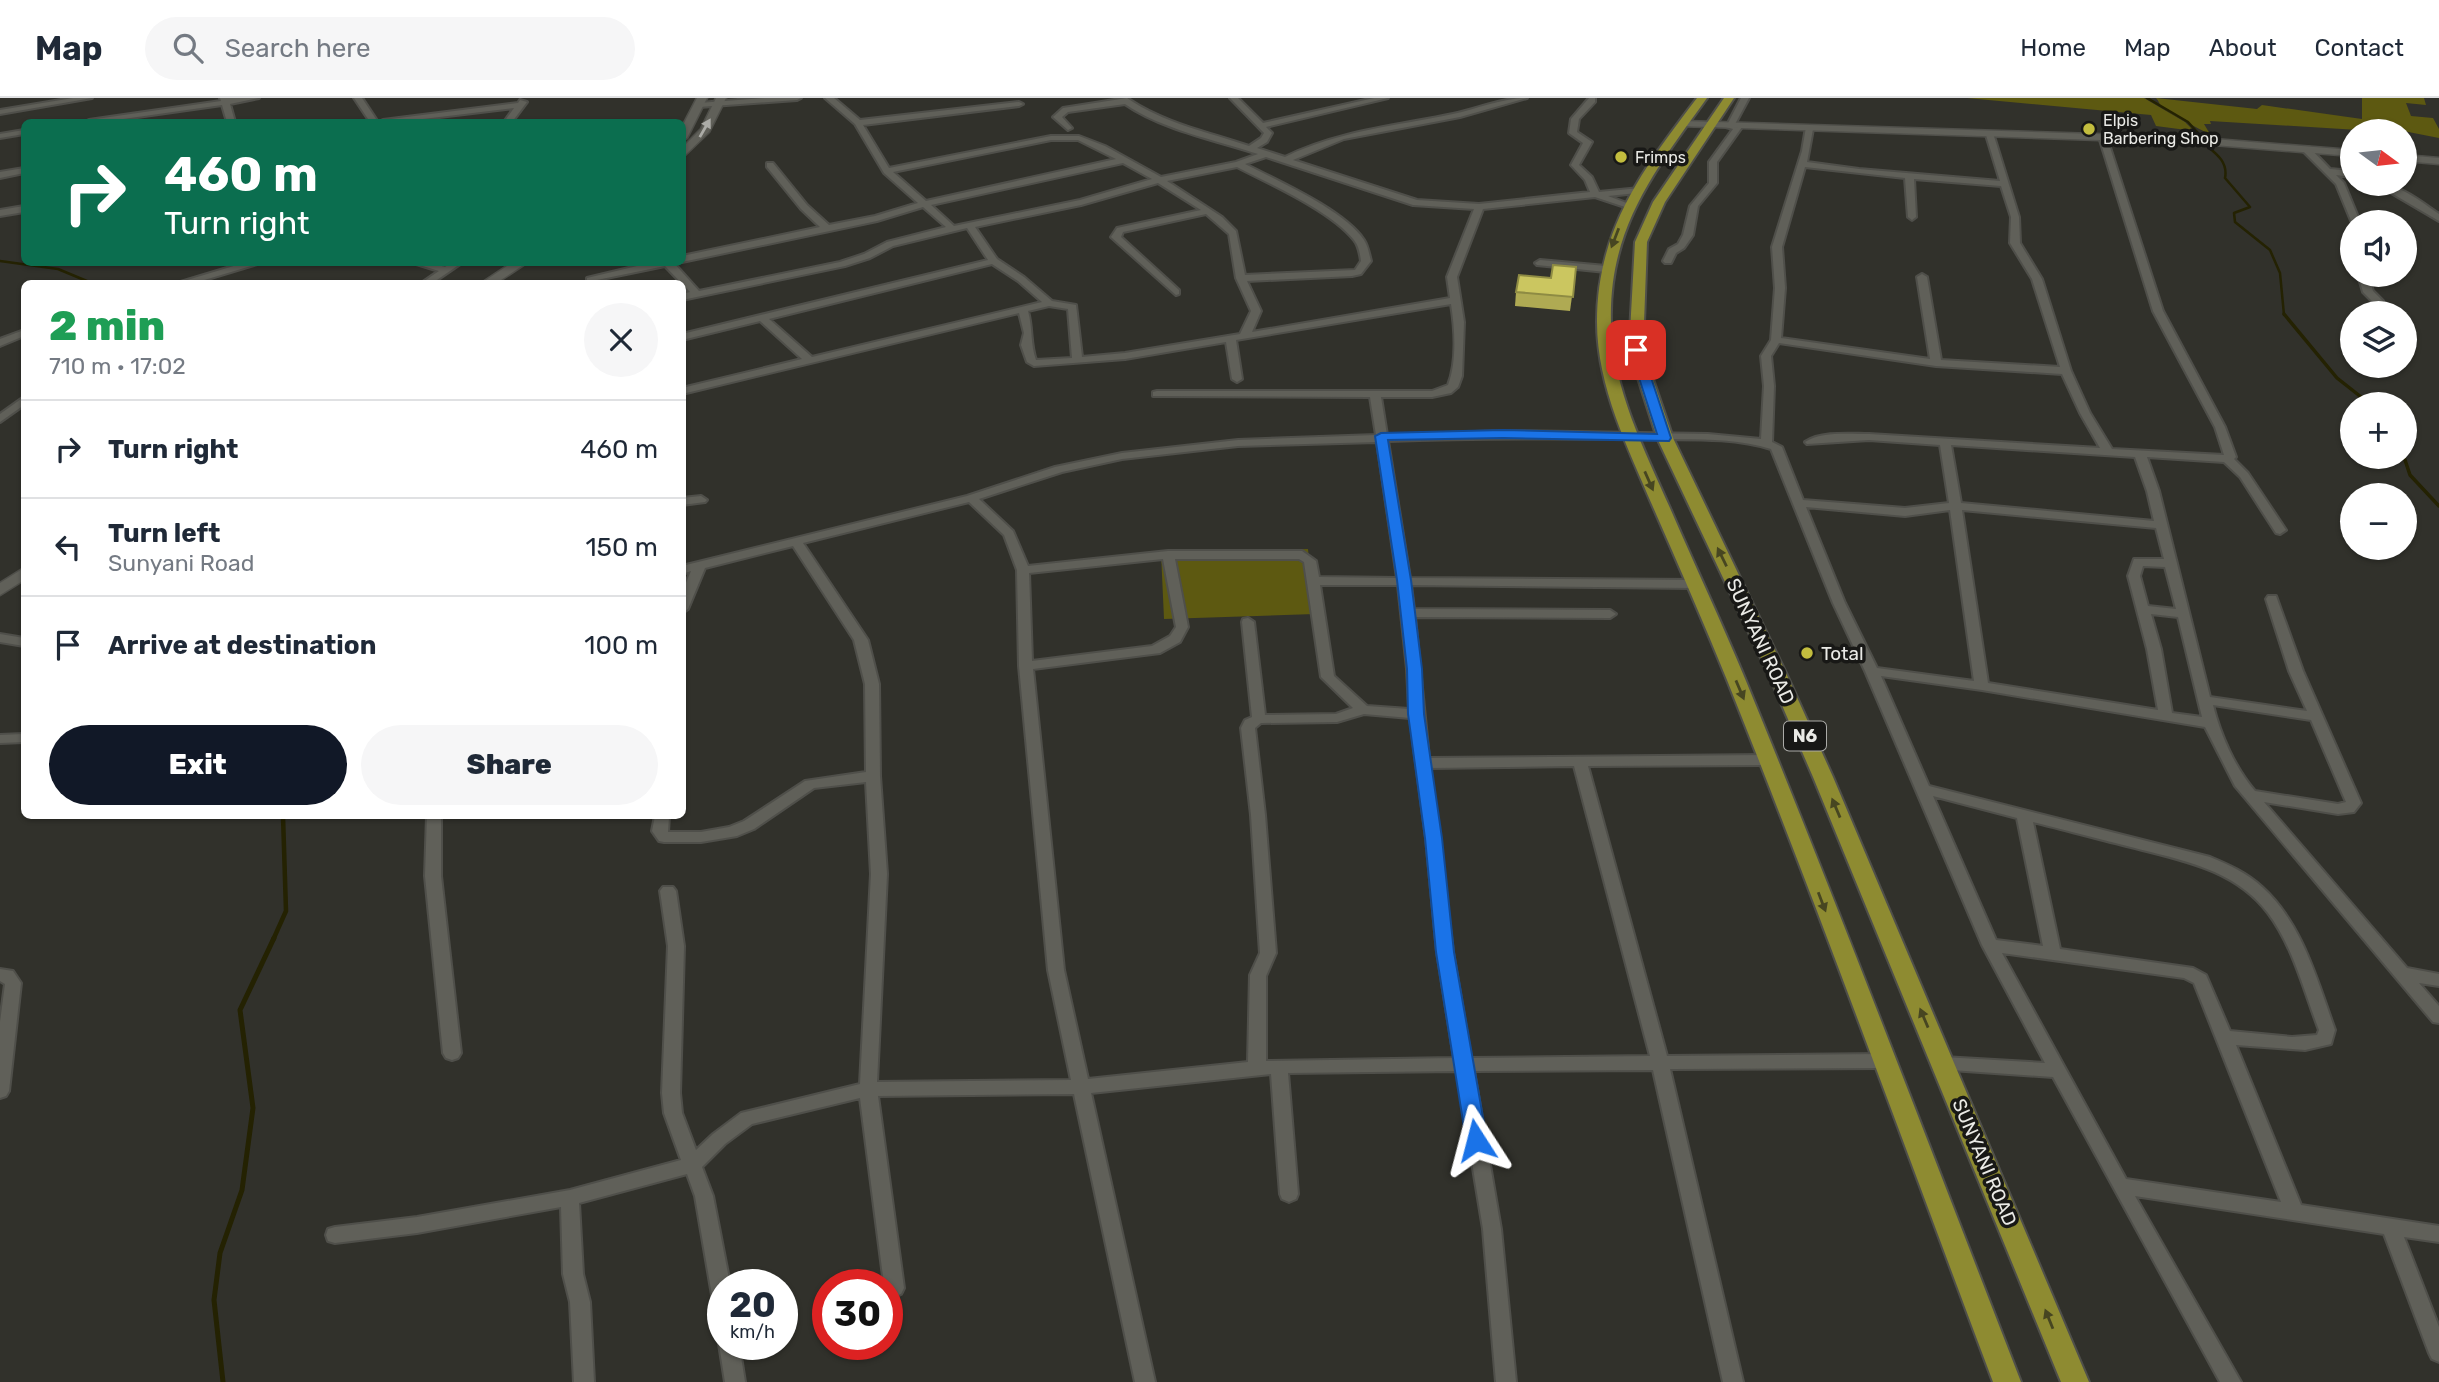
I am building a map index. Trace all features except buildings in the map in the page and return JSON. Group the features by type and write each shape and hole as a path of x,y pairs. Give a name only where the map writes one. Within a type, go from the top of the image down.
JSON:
{"main road":[{"name":"N6","path":"1702,98 1632,197 1611,248 1606,269 1604,324 1610,370 1630,437 1746,707 2007,1382"},
{"name":"SUNYANI ROAD","path":"1729,98 1726,127 1659,202 1641,242 1636,350 1665,438 1777,673 2075,1382"}],"street":[{"path":"0,112 88,98"},
{"path":"107,119 224,100 255,98"},
{"path":"358,98 372,119"},
{"path":"686,130 700,102 797,98"},
{"path":"830,98 858,123 887,171 953,229"},
{"path":"1234,98 1268,133 1264,140 1251,148"},
{"path":"1334,98 1344,106"},
{"path":"1263,125 1384,98"},
{"path":"1286,160 1323,142 1523,98"},
{"path":"1668,261 1672,251 1681,246 1688,235 1694,206 1713,183 1713,162 1726,127 1745,98"},
{"path":"224,100 230,119"},
{"path":"1068,128 1057,117 1066,110 1123,100 1159,119 1401,200 1479,207 1597,195 1632,197"},
{"path":"1592,100 1575,119 1572,130 1588,142 1575,165 1589,179 1591,188 1597,195 1632,197"},
{"path":"404,119 523,102"},
{"path":"510,119 523,102"},
{"path":"686,151 700,138 720,102"},
{"path":"858,123 1018,104"},
{"path":"1683,124 2189,139 2340,152"},
{"path":"1766,443 1769,386 1766,356 1776,340 1780,288 1777,247 1802,164 1809,129"},
{"path":"0,136 21,132"},
{"path":"1990,135 2015,217 2015,243 2037,279 2066,371 2085,413 2108,452"},
{"path":"887,171 1063,136 1079,138 1159,180 1208,211 1233,233 1241,278 1256,311 1243,337"},
{"path":"2103,137 2158,312 2220,427 2230,457 2228,459"},
{"path":"2306,149 2340,183 2351,210"},
{"path":"686,295 842,264 867,256 890,244 1091,199 1265,154"},
{"path":"686,258 827,229 924,204 1124,160"},
{"path":"2417,160 2438,162"},
{"path":"1238,163 1313,205 1345,228 1360,241 1366,261 1358,272 1352,273 1241,278"},
{"path":"1802,164 2005,184"},
{"path":"770,165 804,207 827,229"},
{"path":"2329,171 2340,172"},
{"path":"0,175 21,172"},
{"path":"1909,176 1912,217"},
{"path":"2406,196 2439,218"},
{"path":"1157,394 1440,394 1453,387 1460,341 1457,300 1452,277 1479,207"},
{"path":"0,213 21,210"},
{"path":"1176,292 1116,237 1120,230 1208,211"},
{"path":"969,225 994,261 1049,303"},
{"path":"686,336 994,261"},
{"path":"1540,264 1606,269"},
{"path":"193,280 245,266"},
{"path":"431,266 448,270"},
{"path":"431,280 454,266"},
{"path":"475,280 498,266"},
{"path":"493,280 515,266"},
{"path":"590,280 643,266"},
{"path":"671,266 684,280"},
{"path":"1922,277 1936,363"},
{"path":"686,282 697,294"},
{"path":"2367,287 2378,301"},
{"path":"1023,309 1029,333 1026,345 1032,362 1038,364 1231,339 1457,300"},
{"path":"686,390 1049,303 1073,307 1077,361"},
{"path":"762,317 808,359"},
{"path":"0,343 21,334"},
{"path":"1231,339 1237,379"},
{"path":"1776,340 1936,363 2066,371"},
{"path":"1376,395 1404,580 1416,714 1445,952 1492,1229 1506,1382"},
{"path":"0,419 21,402"},
{"path":"686,569 971,498 1059,469 1122,456 1238,443 1381,436 1503,434 1708,437 1766,443 1776,447 1820,549 1839,603 1872,671 1990,945 2120,1186 2231,1382"},
{"path":"1811,442 1869,437 2228,459 2244,475 2280,530"},
{"path":"1945,443 1957,506 1970,623 1982,685"},
{"path":"2140,455 2153,491 2210,723 2240,783 2439,1017"},
{"path":"971,498 1009,534 1023,570 1026,666 1056,970 1145,1382"},
{"path":"686,502 701,500"},
{"path":"1798,503 1905,512 1957,506 2160,525"},
{"path":"797,543 861,640 872,684 878,901 868,1089 891,1269"},
{"path":"1023,570 1168,555 1302,555 1310,561 1315,581 1326,671 1333,683 1363,710"},
{"path":"1026,666 1155,650 1175,639 1182,627 1168,555"},
{"path":"0,576 21,561"},
{"path":"2166,716 2144,609 2134,576 2138,562 2171,563"},
{"path":"686,599 699,567"},
{"path":"0,590 21,575"},
{"path":"1315,581 1694,584"},
{"path":"2250,795 2338,809 2349,809 2354,803 2296,671 2272,599"},
{"path":"2144,609 2184,614"},
{"path":"1408,613 1610,614"},
{"path":"1248,622 1259,719"},
{"path":"0,638 21,642"},
{"path":"1872,671 1982,685 2210,723"},
{"path":"2205,700 2317,717"},
{"path":"1257,1067 1258,975 1268,953 1258,815 1248,728 1250,723 1259,719 1338,718 1363,710 1416,714"},
{"path":"0,739 21,738"},
{"path":"1424,763 1765,760"},
{"path":"1580,763 1660,1063 1733,1382"},
{"path":"661,819 659,831 664,837 701,837 732,832 749,825 810,784 873,776"},
{"path":"1923,789 2225,868 2236,874 2274,906 2285,922 2327,1030 2325,1039 2304,1043 2226,1037"},
{"path":"2024,815 2053,955"},
{"path":"434,819 433,876 452,1053"},
{"path":"668,891 676,946 672,1103 678,1126 694,1164 713,1237 718,1269"},
{"path":"1990,945 2187,972 2200,979 2226,1037 2294,1211"},
{"path":"2404,974 2439,980"},
{"path":"0,975 7,975 13,983 0,1091"},
{"path":"335,1236 570,1198 694,1164 719,1139 747,1118 868,1089 1082,1087 1279,1066 1883,1061"},
{"path":"1943,1064 2058,1071"},
{"path":"1279,1066 1289,1194"},
{"path":"2120,1186 2439,1234"},
{"path":"570,1198 573,1274 580,1302 584,1382"},
{"path":"2391,1227 2439,1353"},
{"path":"732,1360 735,1382"}],"shaded area":[{"path":"1967,98 2144,98 2185,122 2194,131 2156,126 2151,115"},
{"path":"2156,98 2257,109 2262,105 2362,119 2340,119 2340,129 2210,121 2211,124 2204,124 2210,134 2161,106"},
{"path":"2362,98 2424,98 2426,105 2406,103 2411,116 2433,118 2439,129 2439,138 2417,134 2417,119 2362,119"},
{"path":"1308,549 1315,614 1164,619 1161,553"}],"waterway":[{"path":"2147,98 2188,122 2198,133"},
{"path":"2207,146 2224,164 2225,178 2250,207 2234,213 2235,222 2270,250 2280,273 2284,315"},
{"path":"0,261 21,264"},
{"path":"36,266 58,269 84,280"},
{"path":"2284,314 2337,378 2355,392"},
{"path":"2408,469 2410,475 2439,506"},
{"path":"273,940 286,911 283,819"},
{"path":"223,1382 214,1300 220,1253 242,1190 253,1108 240,1010 274,938"}],"place":[{"name":"Elpis Barbering Shop","path":"2089,129"},
{"name":"Frimps","path":"1621,157"},
{"name":"Total","path":"1807,653"}],"route":[{"path":"1476,1140 1445,952 1416,714 1415,669 1404,580 1381,436 1503,434 1665,438 1651,404 1636,350"}]}
